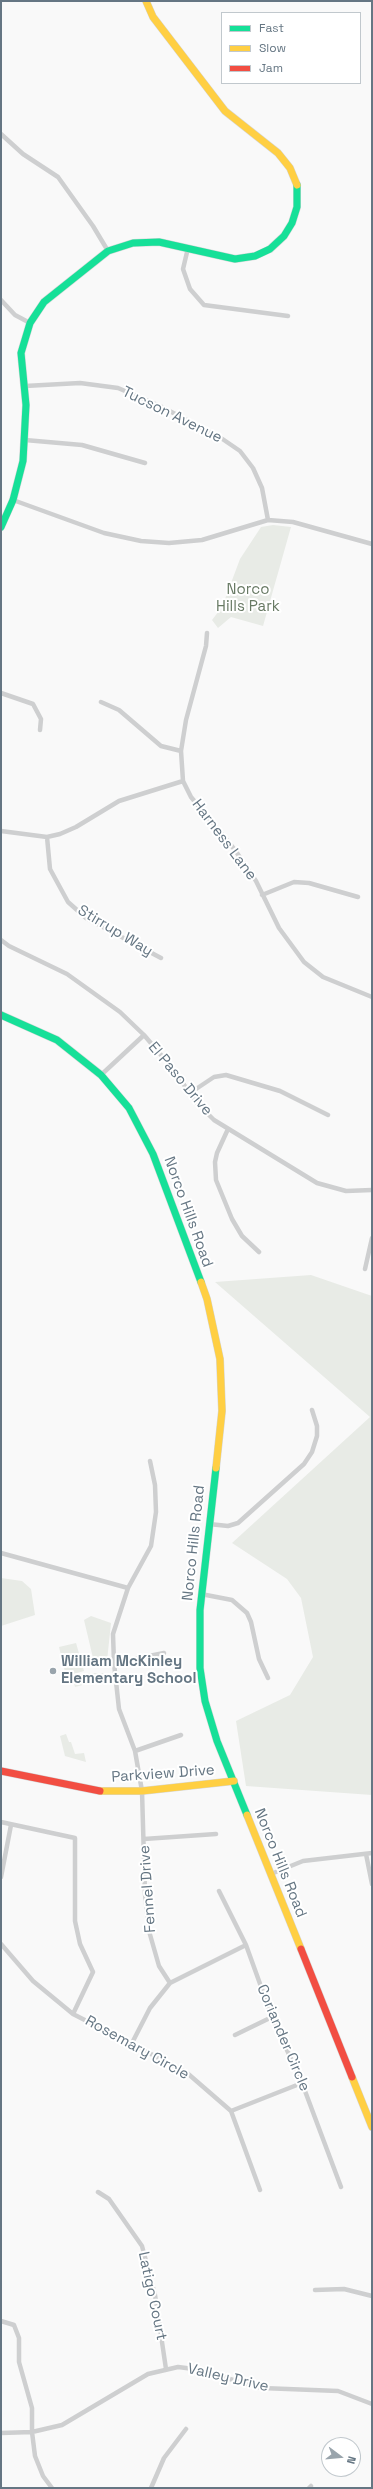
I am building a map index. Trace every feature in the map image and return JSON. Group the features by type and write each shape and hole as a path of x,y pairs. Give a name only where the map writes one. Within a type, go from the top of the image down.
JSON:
{"street":[{"path":"1,527 13,500 21,468 25,440 25,386 21,353 30,323 44,302 108,251 133,243 160,242 235,259 255,256 270,249 284,236 292,223 297,206 296,185 290,168 278,153 226,111 153,17 146,1"},
{"path":"1,134 23,154 58,177 93,226 108,251"},
{"path":"188,248 183,269 190,289 204,305 288,316"},
{"path":"1,300 15,315 30,323"},
{"name":"Tucson Avenue","path":"25,386 80,383 118,388 160,406 221,438 240,451 253,468 262,488 268,520"},
{"path":"25,440 82,445 145,463"},
{"path":"13,500 104,532 153,542 202,540 268,520 289,521 372,544"},
{"name":"Harness Lane","path":"207,633 206,646 190,699 181,751 183,781 191,797 235,850 262,895 279,928 304,962 323,977 372,997"},
{"path":"1,693 33,704 41,719 40,730"},
{"path":"100,702 119,710 161,746 181,751"},
{"path":"1,831 47,837 76,827 119,801 183,781"},
{"name":"Stirrup Way","path":"47,837 50,869 68,902 86,918 160,958"},
{"path":"262,895 294,882 309,883 358,897"},
{"name":"El Paso Drive","path":"1,940 9,946 67,974 94,992 144,1035 190,1093 214,1120 318,1183 346,1191 372,1190"},
{"name":"Norco Hills Road","path":"1,1015 57,1040 102,1075 130,1108 143,1132 207,1299 220,1359 222,1411 201,1594 198,1637 205,1701 217,1741 372,2127"},
{"path":"102,1075 144,1035"},
{"path":"190,1093 214,1077 226,1075 274,1089 328,1114"},
{"path":"228,1129 216,1157 216,1180 232,1219 242,1236 259,1252"},
{"path":"365,1269 372,1238"},
{"path":"209,1524 228,1526 238,1523 304,1464 312,1452 317,1436 317,1426 312,1410"},
{"name":"Fennel Drive","path":"150,1461 155,1485 156,1512 151,1546 128,1588 113,1634 114,1663 119,1709 135,1751 142,1791 145,1894 149,1931 159,1966 170,1982"},
{"path":"1,1553 128,1588"},
{"path":"201,1594 232,1600 246,1613 251,1622 259,1659 268,1678"},
{"path":"114,1663 164,1653"},
{"path":"135,1751 181,1735"},
{"name":"Parkview Drive","path":"1,1771 104,1792 142,1791 234,1781"},
{"path":"1,1822 74,1838 75,1921 80,1944 92,1972 73,2014"},
{"path":"1,1876 11,1825"},
{"path":"144,1840 216,1834"},
{"path":"271,1874 303,1861 372,1853"},
{"path":"366,1854 372,1884"},
{"name":"Coriander Circle","path":"219,1891 246,1945 272,2017 302,2083 341,2187"},
{"name":"Rosemary Circle","path":"1,1944 32,1982 73,2014 186,2072 231,2111 260,2190"},
{"path":"132,2043 150,2008 170,1982 246,1945"},
{"path":"235,2035 272,2017"},
{"path":"231,2111 302,2083"},
{"name":"Latigo Court","path":"98,2192 109,2199 142,2246 155,2295 166,2369"},
{"path":"315,2290 344,2289 372,2296"},
{"path":"1,2321 14,2325 19,2338 19,2362 32,2408 32,2432 35,2456 43,2476 52,2488"},
{"name":"Valley Drive","path":"1,2433 32,2432 62,2425 148,2374 178,2367 194,2369 262,2388 338,2391 372,2404"},
{"path":"151,2488 164,2458 186,2430"}],"green space":[{"name":"Norco Hills Park","path":"273,525 291,527 263,626 231,617 218,628 212,620 222,607 240,559 261,527"},
{"path":"311,1275 372,1296 372,1795 246,1786 236,1721 290,1695 313,1657 301,1598 287,1579 232,1543 370,1417 215,1282"},
{"path":"1,1578 22,1581 31,1589 35,1615 1,1626"},
{"path":"91,1616 111,1623 107,1661 93,1658 84,1620"},
{"path":"76,1643 84,1671 66,1676 59,1647"},
{"path":"88,1673 105,1673 105,1679 75,1687 72,1677"},
{"path":"66,1734 69,1742 71,1742 75,1754 84,1753 86,1762 65,1756 60,1736"}],"traffic: fast":[{"path":"1,527 13,500 23,461 26,405 21,353 30,323 44,302 108,251 133,243 159,242 235,259 255,256 270,249 284,236 292,223 297,207 297,185"},
{"path":"1,1015 57,1040 101,1075 129,1108 153,1154 201,1282"},
{"path":"216,1468 200,1610 200,1668 205,1701 217,1741 247,1815"}],"traffic: slow":[{"path":"146,1 153,17 225,111 278,153 290,168 297,185"},
{"path":"201,1282 207,1299 220,1359 222,1411 216,1468"},
{"path":"100,1791 142,1791 234,1781"},
{"path":"247,1815 301,1949"},
{"path":"352,2077 372,2127"}],"traffic: jam":[{"path":"1,1771 100,1791"},
{"path":"301,1949 352,2077"}],"place":[{"name":"William McKinley Elementary School","path":"53,1671"}]}
